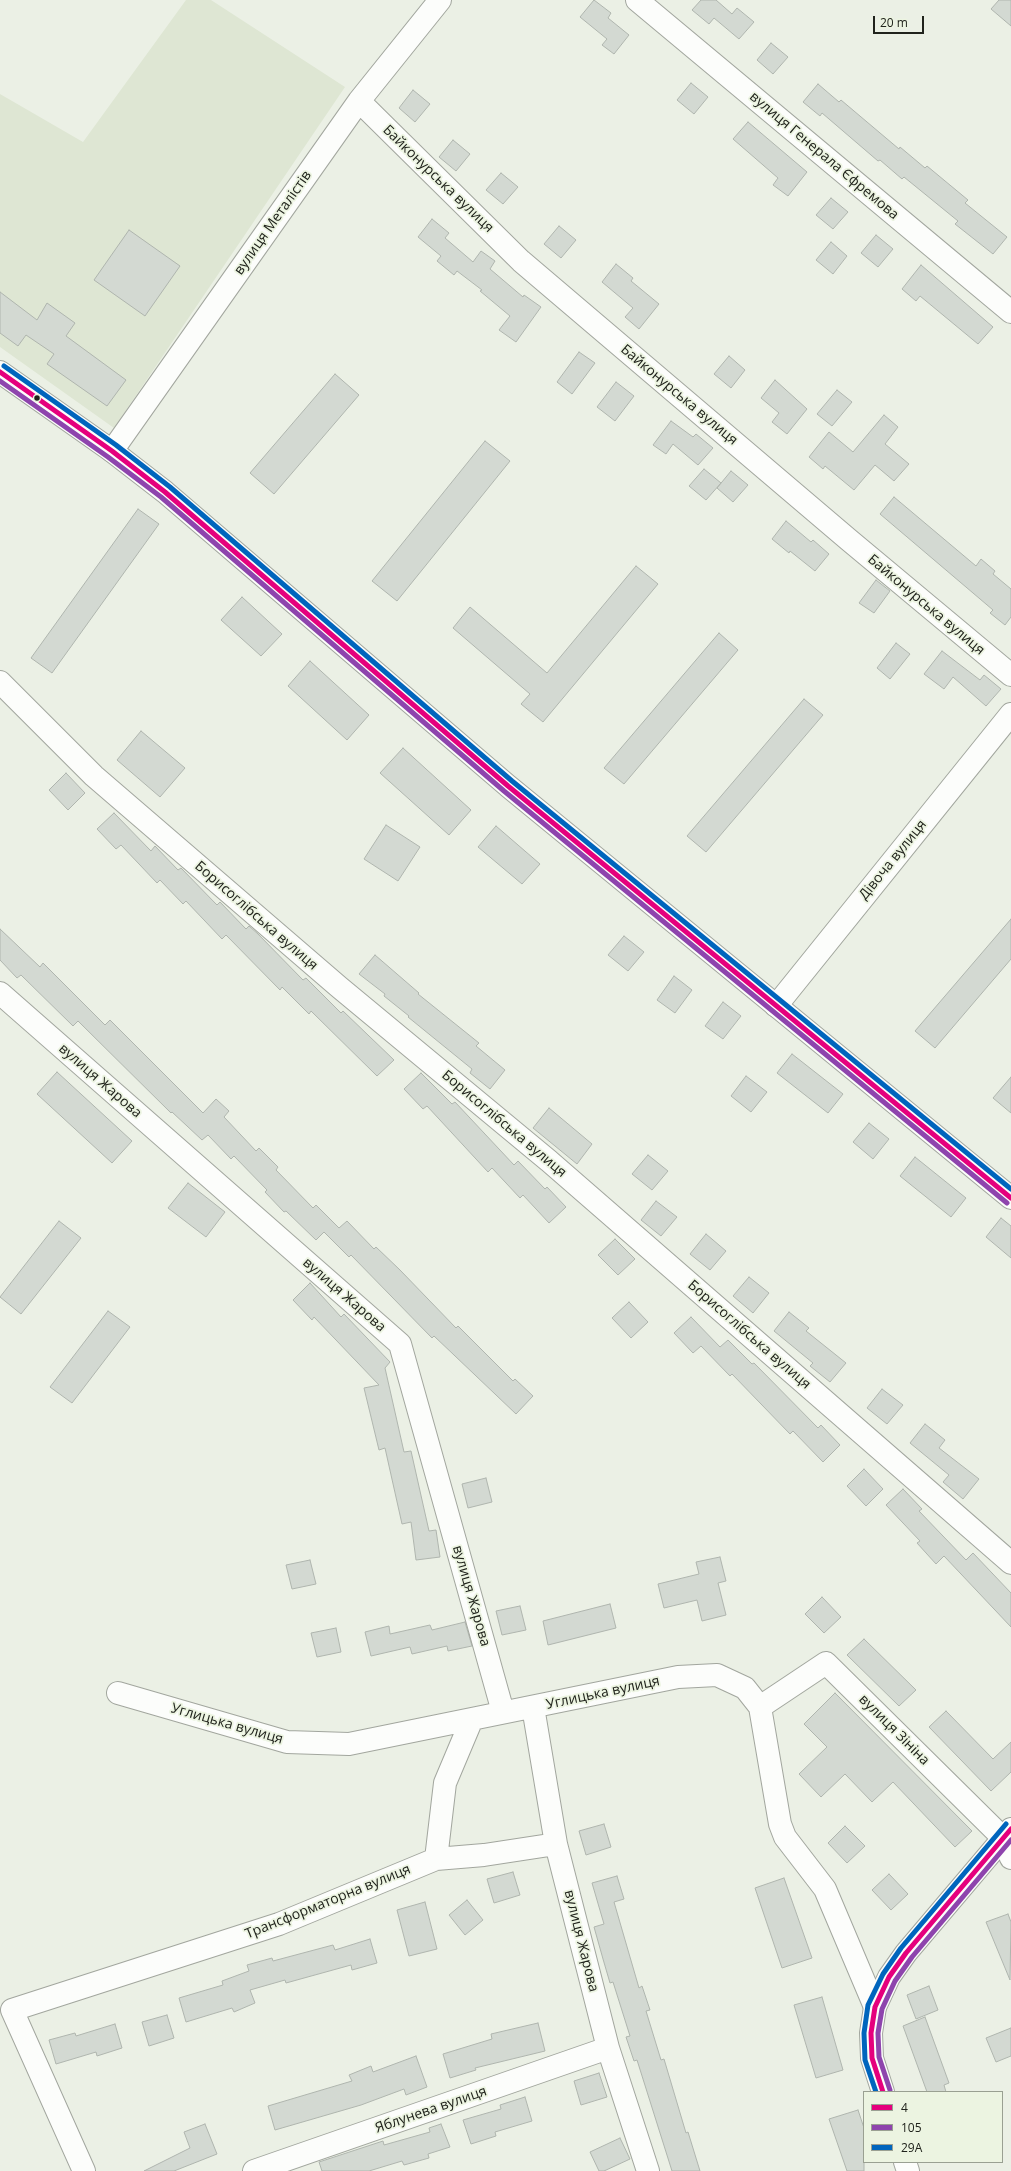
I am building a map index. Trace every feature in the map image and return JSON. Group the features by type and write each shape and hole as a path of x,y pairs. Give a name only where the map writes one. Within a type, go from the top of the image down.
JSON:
{"street":[{"name":"вулиця Металістів","path":"112,451 359,101 440,0"},
{"name":"вулиця Генерала Єфремова","path":"637,0 1011,312"},
{"name":"Байконурська вулиця","path":"359,101 521,261 849,540 1011,675"},
{"path":"0,372 112,451 165,492 502,781 1011,1198"},
{"name":"Борисоглібська вулиця","path":"0,682 94,776 339,988 549,1161 1011,1563"},
{"name":"Дівоча вулиця","path":"776,1006 1011,714"},
{"name":"вулиця Жарова","path":"0,993 400,1344 504,1712"},
{"name":"вулиця Зініна","path":"760,1707 826,1663 1007,1833 1011,1858"},
{"name":"Углицька вулиця","path":"118,1693 287,1742 349,1744 678,1677 718,1675 745,1688 760,1707 780,1824 785,1838 825,1889 875,2007"},
{"name":"вулиця Жарова","path":"533,1707 556,1844 608,2048 648,2171"},
{"path":"436,1859 445,1783 472,1719"},
{"path":"883,2091 872,2058 871,2033 875,2007 889,1976 906,1953 1007,1833"},
{"name":"Трансформаторна вулиця","path":"84,2171 12,2010 279,1924 436,1859 484,1855 556,1844"},
{"name":"Яблунева вулиця","path":"254,2171 608,2048"}],"shaded area":[{"path":"186,0 211,0 345,87 114,428 0,347 0,94 83,142"}],"building":[{"path":"594,0 611,13 608,18 629,35 614,54 602,45 607,39 580,17"},
{"path":"701,0 716,0 732,14 737,8 754,22 739,39 714,18 709,24 692,10"},
{"path":"999,0 1011,0 1011,26 991,9"},
{"path":"771,43 788,57 773,74 757,60"},
{"path":"691,83 708,97 694,114 677,100"},
{"path":"818,84 839,102 841,100 899,149 900,147 925,168 927,166 968,200 965,203 1007,237 993,254 955,224 958,221 904,177 902,179 880,160 878,161 822,113 820,116 803,102"},
{"path":"413,90 430,104 415,122 399,108"},
{"path":"748,122 807,172 788,196 773,185 778,178 733,139"},
{"path":"453,140 470,154 456,171 439,157"},
{"path":"501,173 518,187 503,204 486,190"},
{"path":"831,198 848,212 833,229 816,215"},
{"path":"432,219 449,233 445,238 473,262 481,251 495,261 490,269 523,297 524,295 541,307 516,342 499,330 510,316 480,291 482,290 457,271 454,275 437,261 441,256 418,237"},
{"path":"559,226 576,240 561,258 544,244"},
{"path":"129,230 180,266 145,316 94,280"},
{"path":"876,235 893,249 878,267 861,253"},
{"path":"831,242 847,256 833,274 816,260"},
{"path":"616,264 633,278 631,281 659,304 639,329 625,317 633,308 602,282"},
{"path":"921,265 993,327 978,344 920,296 916,301 902,289"},
{"path":"0,292 37,320 47,303 75,323 66,336 126,380 107,406 47,364 54,354 26,335 18,346 0,333"},
{"path":"579,352 595,363 572,394 557,382"},
{"path":"729,356 745,370 731,388 714,374"},
{"path":"335,374 359,395 274,494 250,473"},
{"path":"775,380 807,409 787,434 772,422 779,413 761,398"},
{"path":"616,382 634,396 615,421 597,407"},
{"path":"837,390 852,402 832,426 817,414"},
{"path":"884,415 898,427 885,444 909,464 894,481 875,465 854,490 825,466 823,469 809,457 829,432 853,452"},
{"path":"671,421 693,437 696,434 713,448 698,465 673,444 666,454 653,445"},
{"path":"485,441 510,461 397,601 372,581"},
{"path":"704,469 721,483 706,500 689,486"},
{"path":"731,471 748,485 733,502 717,488"},
{"path":"894,497 976,566 981,559 995,571 993,574 1011,589 1011,617 1005,625 990,613 993,610 880,514"},
{"path":"138,509 159,524 52,673 31,658"},
{"path":"786,521 811,542 813,540 829,554 815,571 772,539"},
{"path":"636,566 658,584 543,722 521,704 530,694 453,628 470,607 547,673"},
{"path":"876,580 890,591 874,613 859,603"},
{"path":"242,597 282,634 261,656 221,620"},
{"path":"719,633 738,650 624,784 604,768"},
{"path":"896,643 910,654 890,679 877,668"},
{"path":"942,651 980,680 984,675 1001,689 986,706 953,677 944,689 924,674"},
{"path":"310,661 369,715 347,740 288,686"},
{"path":"804,699 823,715 706,852 687,836"},
{"path":"141,731 185,768 160,797 117,760"},
{"path":"403,748 471,810 449,835 380,773"},
{"path":"66,773 85,793 68,810 49,790"},
{"path":"114,813 151,851 155,846 178,870 181,868 217,905 220,902 246,929 249,926 303,980 306,978 341,1013 343,1011 394,1060 377,1076 311,1011 309,1014 282,987 280,990 226,935 222,939 186,901 183,904 160,880 157,883 121,845 116,849 97,829"},
{"path":"386,825 420,847 398,881 364,859"},
{"path":"496,826 540,864 522,884 478,847"},
{"path":"1011,919 1011,959 935,1048 915,1031"},
{"path":"0,929 40,967 43,963 105,1025 110,1020 203,1113 216,1099 229,1111 224,1117 256,1151 259,1148 278,1167 276,1170 313,1208 316,1205 339,1228 347,1221 374,1249 376,1247 400,1270 456,1328 458,1326 513,1381 515,1379 533,1396 516,1414 434,1336 432,1338 351,1255 349,1257 324,1232 316,1240 286,1211 284,1212 265,1192 267,1190 234,1156 231,1159 208,1135 202,1140 172,1112 171,1113 78,1021 73,1026 21,975 17,978 0,960"},
{"path":"624,936 644,952 628,971 608,955"},
{"path":"375,955 419,993 418,994 479,1043 476,1046 505,1070 490,1089 470,1073 472,1069 408,1017 409,1016 384,996 385,994 359,974"},
{"path":"674,976 692,990 675,1013 657,1000"},
{"path":"723,1002 741,1016 723,1039 705,1026"},
{"path":"792,1054 843,1094 828,1113 777,1073"},
{"path":"57,1072 132,1141 112,1163 37,1094"},
{"path":"421,1073 452,1104 455,1102 514,1165 518,1161 545,1189 547,1187 566,1207 549,1223 523,1195 520,1198 492,1168 488,1172 427,1106 423,1109 404,1089"},
{"path":"746,1076 767,1092 751,1112 731,1096"},
{"path":"1011,1077 1011,1113 993,1098"},
{"path":"549,1108 592,1144 577,1164 533,1128"},
{"path":"869,1123 889,1139 873,1159 853,1142"},
{"path":"648,1155 668,1171 652,1190 632,1174"},
{"path":"915,1157 966,1198 951,1217 900,1176"},
{"path":"188,1183 225,1212 206,1237 168,1208"},
{"path":"656,1201 677,1217 661,1236 641,1220"},
{"path":"1001,1218 1011,1226 1011,1258 986,1237"},
{"path":"59,1221 81,1238 21,1314 0,1297"},
{"path":"706,1234 726,1251 710,1270 690,1254"},
{"path":"615,1239 635,1259 618,1275 598,1255"},
{"path":"749,1277 769,1293 753,1313 733,1296"},
{"path":"310,1283 341,1317 344,1314 390,1362 385,1368 404,1452 411,1451 429,1531 436,1530 440,1557 416,1560 411,1522 402,1524 385,1448 379,1450 364,1388 379,1385 314,1317 312,1320 293,1300"},
{"path":"629,1302 648,1322 631,1338 612,1318"},
{"path":"108,1311 130,1327 72,1403 50,1387"},
{"path":"789,1312 809,1328 806,1331 846,1363 830,1382 810,1366 813,1363 774,1331"},
{"path":"691,1317 720,1347 728,1340 752,1364 754,1363 818,1428 821,1425 840,1445 823,1462 793,1431 790,1434 732,1374 730,1376 701,1346 693,1353 674,1333"},
{"path":"882,1389 903,1405 887,1424 867,1408"},
{"path":"925,1424 945,1440 939,1448 979,1479 963,1499 943,1482 949,1475 910,1443"},
{"path":"864,1469 883,1489 866,1506 847,1486"},
{"path":"486,1478 492,1502 468,1508 462,1484"},
{"path":"903,1489 922,1509 919,1511 966,1560 973,1553 1011,1593 1011,1627 944,1556 936,1564 917,1543 920,1541 886,1505"},
{"path":"720,1557 726,1581 718,1583 726,1615 702,1621 697,1600 664,1608 658,1584 699,1574 696,1562"},
{"path":"310,1560 316,1584 292,1589 286,1565"},
{"path":"822,1597 841,1617 824,1633 805,1614"},
{"path":"610,1604 616,1628 548,1645 543,1621"},
{"path":"520,1606 526,1630 502,1635 496,1611"},
{"path":"465,1622 472,1646 448,1651 447,1646 412,1654 410,1647 371,1656 365,1632 389,1626 390,1634 430,1625 432,1630"},
{"path":"336,1628 341,1652 317,1657 311,1633"},
{"path":"864,1639 916,1690 899,1706 847,1655"},
{"path":"835,1693 972,1831 955,1847 893,1782 872,1802 845,1774 821,1797 799,1774 827,1747 804,1724"},
{"path":"946,1711 993,1759 1011,1742 1011,1772 991,1791 929,1727"},
{"path":"604,1824 611,1847 586,1855 579,1831"},
{"path":"845,1826 865,1846 847,1863 828,1843"},
{"path":"513,1872 520,1895 494,1903 487,1879"},
{"path":"889,1874 908,1894 891,1910 872,1890"},
{"path":"617,1876 624,1899 614,1902 639,1988 642,1986 650,2010 646,2011 661,2060 664,2059 686,2133 688,2132 700,2171 672,2171 637,2060 634,2061 626,2037 630,2036 613,1982 610,1983 603,1959 594,1927 604,1924 592,1883"},
{"path":"784,1878 812,1958 782,1968 755,1888"},
{"path":"467,1900 483,1920 465,1935 449,1915"},
{"path":"425,1902 437,1949 409,1956 397,1910"},
{"path":"1008,1914 1011,1922 1010,1980 986,1922"},
{"path":"370,1939 377,1963 352,1970 351,1965 286,1983 285,1980 250,1990 255,2003 234,2012 232,2008 186,2022 179,1998 223,1985 222,1981 249,1971 247,1965 272,1958 273,1961 333,1945 335,1950"},
{"path":"929,1986 938,2010 916,2019 907,1995"},
{"path":"822,1997 843,2070 816,2078 794,2005"},
{"path":"167,2015 174,2038 149,2046 142,2022"},
{"path":"925,2017 949,2083 944,2085 946,2091 927,2091 903,2026"},
{"path":"538,2023 545,2051 475,2068 476,2070 450,2078 443,2054 492,2039 491,2034"},
{"path":"115,2024 122,2048 97,2056 96,2052 56,2064 49,2040 75,2033 76,2036"},
{"path":"1011,2028 1011,2056 996,2062 986,2038"},
{"path":"416,2056 427,2087 406,2095 404,2089 361,2105 275,2130 268,2106 352,2081 349,2075 371,2066 373,2072"},
{"path":"599,2073 607,2097 581,2105 574,2081"},
{"path":"525,2097 532,2121 495,2132 496,2136 471,2144 463,2120 501,2109 500,2105"},
{"path":"858,2110 863,2125 864,2171 847,2171 829,2119"},
{"path":"205,2124 217,2154 174,2171 144,2171 190,2148 184,2132"},
{"path":"441,2124 450,2147 428,2154 429,2158 404,2165 402,2161 369,2171 322,2171 319,2162 383,2141 384,2145 430,2132 429,2128"},
{"path":"620,2138 630,2159 604,2171 599,2171 590,2152"}],"transit line":[{"name":"29A","path":"4,366 116,445 170,487 512,781 1011,1189"},
{"name":"4","path":"0,372 112,451 165,492 508,786 1011,1198"},
{"name":"105","path":"0,381 108,457 161,497 504,791 1007,1203"},
{"name":"29A","path":"876,2091 865,2060 864,2033 868,2005 883,1974 901,1948 1006,1824"},
{"name":"4","path":"883,2091 872,2058 871,2033 875,2007 889,1977 906,1953 1011,1829"},
{"name":"105","path":"890,2090 879,2057 878,2033 882,2009 895,1981 912,1957 1011,1840"}]}
